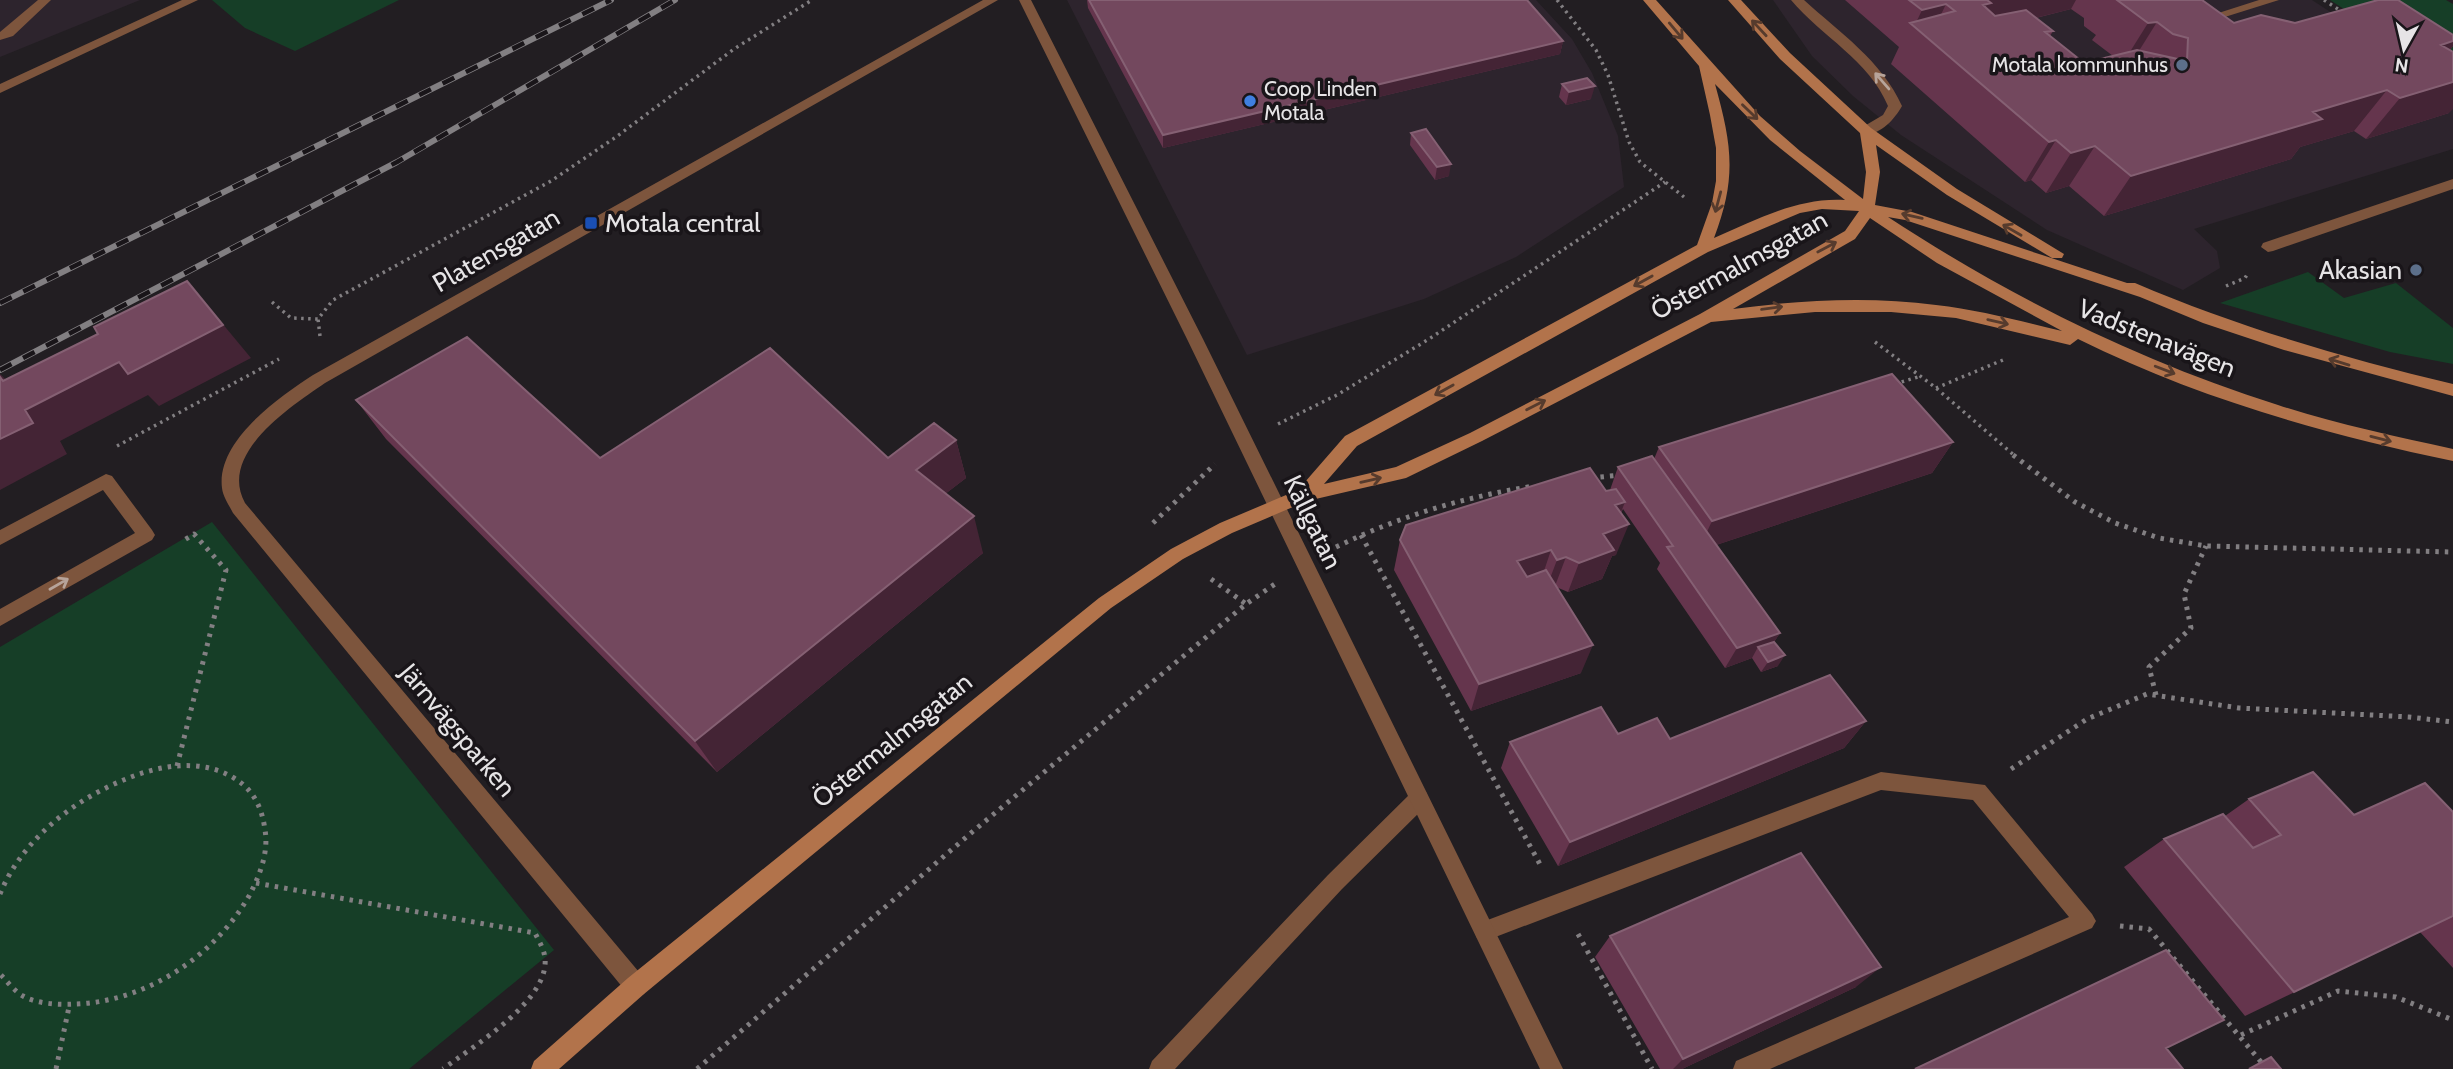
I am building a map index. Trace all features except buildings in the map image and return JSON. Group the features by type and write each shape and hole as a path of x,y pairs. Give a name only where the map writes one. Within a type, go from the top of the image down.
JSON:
{"street":[{"path":"0,36 8,33 45,0"},
{"path":"0,89 192,0"},
{"name":"Platensgatan","path":"239,508 230,488 233,463 264,421 288,399 591,223 992,0"},
{"name":"Källgatan","path":"1025,0 1142,232 1552,1069"},
{"name":"Vadstenavägen","path":"1649,0 1702,63 1746,109 1794,153 1867,207 1982,284 2101,346 2314,423 2453,455"},
{"name":"Vadstenavägen","path":"1734,0 1785,56 1866,131 2000,223 2051,251 2139,292"},
{"path":"1797,0 1878,75 1891,92 1895,106 1888,118 1866,131 1874,171 1874,183 1867,207"},
{"path":"2212,17 2273,0"},
{"path":"1702,63 1717,115 1724,173 1721,197 1703,248"},
{"path":"2268,247 2453,184"},
{"name":"Östermalmsgatan","path":"542,1069 636,986 1105,604 1177,554 1226,528 1304,495 1400,473 1705,318 1850,235 1863,222 1867,207 1822,204 1797,209 1703,248 1351,441 1304,495"},
{"name":"Vadstenavägen","path":"1867,207 1939,223 2139,292 2256,337 2362,369 2453,390"},
{"path":"1705,318 1785,306 1845,304 1920,308 1983,318 2101,346"},
{"path":"0,538 106,481 146,535 0,618"},
{"name":"Järnvägsparken","path":"239,508 636,986"},
{"path":"1485,931 1881,781 1978,791 2085,921 1744,1069"},
{"path":"1160,1069 1335,882 1419,799"}],"path":[{"path":"311,342 321,336 318,319 333,300 551,181 616,137 734,49 812,0"},
{"path":"1557,0 1596,50 1608,75 1629,142 1640,162 1685,197"},
{"path":"2324,0 2346,14"},
{"path":"272,302 290,318 318,319"},
{"path":"1868,336 1936,388 2026,466 2075,502 2115,523 2159,538 2206,546 2453,552"},
{"path":"106,481 99,456 279,359"},
{"path":"1936,388 2007,359"},
{"path":"1881,388 1920,376"},
{"path":"1582,480 1634,470"},
{"path":"697,1069 971,833 1246,604 1304,564 1387,522 1432,506 1489,492 1542,485"},
{"path":"171,548 194,534 226,570 177,766"},
{"path":"1361,535 1651,1069"},
{"path":"2156,695 2149,667 2191,628 2184,594 2206,546"},
{"path":"1978,791 2087,719 2147,694 2239,708 2409,717 2453,722"},
{"path":"0,891 20,858 46,830 76,805 144,772 177,766 216,768 246,783 264,809 268,844 256,883 237,915 211,944 178,970 142,989 105,1002 69,1007 26,998 0,974"},
{"path":"256,883 535,933 545,955 543,975 536,992 523,1006 443,1069"},
{"path":"2085,921 2149,929 2267,1069"},
{"path":"2240,1035 2338,992 2396,997 2453,1020"},
{"path":"56,1069 69,1007"}],"shaded area":[{"path":"0,0 140,0 0,57"},
{"path":"1067,0 1536,0 1572,39 1592,73 1618,136 1624,187 1516,257 1424,299 1247,355"},
{"path":"1773,0 2312,0 2453,92 2453,149 2194,229 2217,251 2220,268 2183,290 2047,230 1901,135 1853,96 1812,56"}],"green space":[{"path":"212,0 399,0 295,51 245,28"},
{"path":"2330,0 2446,0 2453,4 2453,80"},
{"path":"2308,272 2344,298 2396,283 2453,328 2453,364 2390,352 2220,303"},
{"path":"212,522 554,950 409,1069 0,1069 0,647"}],"railway":[{"path":"0,303 611,0"},
{"path":"0,370 397,162 675,0"}],"place":[{"name":"Motala kommunhus","path":"2182,65"},
{"name":"Coop Linden Motala","path":"1250,101"},
{"name":"Motala central","path":"591,223"},
{"name":"Akasian","path":"2416,270"}]}
